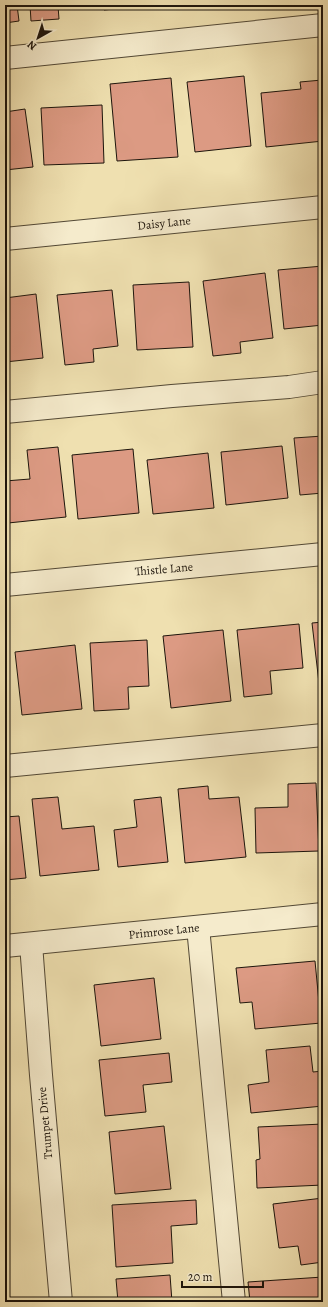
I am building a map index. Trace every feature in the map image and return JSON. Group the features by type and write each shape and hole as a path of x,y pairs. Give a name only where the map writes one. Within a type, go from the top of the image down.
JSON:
{"street":[{"path":"5,58 323,25"},
{"name":"Daisy Lane","path":"5,239 323,207"},
{"path":"5,412 172,396 289,387 323,382"},
{"name":"Thistle Lane","path":"5,585 323,554"},
{"path":"5,766 323,735"},
{"name":"Primrose Lane","path":"5,946 323,914"},
{"path":"198,927 234,1302"},
{"name":"Trumpet Drive","path":"31,944 61,1302"}],"building":[{"path":"5,5 17,5 19,21 5,23"},
{"path":"30,5 68,5 58,6 59,19 31,21"},
{"path":"103,5 124,5 124,8 104,10"},
{"path":"244,76 251,146 195,152 187,82"},
{"path":"171,78 178,157 117,161 110,84"},
{"path":"322,80 323,141 266,147 261,93 301,89 300,82"},
{"path":"102,105 104,163 44,165 41,108"},
{"path":"25,109 33,167 5,170 5,112"},
{"path":"323,266 323,325 284,329 278,270"},
{"path":"265,273 273,338 240,342 241,353 213,356 203,281"},
{"path":"189,282 193,347 137,350 133,285"},
{"path":"112,290 118,346 93,349 94,362 65,365 57,295"},
{"path":"36,294 43,358 5,362 5,298"},
{"path":"323,436 323,493 300,495 294,438"},
{"path":"282,446 288,498 226,505 221,452"},
{"path":"58,447 66,517 8,523 5,481 30,479 27,450"},
{"path":"133,449 139,513 78,519 72,455"},
{"path":"208,453 214,508 153,514 147,460"},
{"path":"323,622 323,683 319,683 312,623"},
{"path":"299,624 303,668 270,671 272,694 244,697 237,630"},
{"path":"223,630 231,701 171,708 163,636"},
{"path":"147,640 149,686 128,687 129,709 94,711 90,643"},
{"path":"75,645 82,709 22,715 15,652"},
{"path":"316,783 319,851 256,853 255,808 288,807 288,784"},
{"path":"208,786 209,799 239,797 246,857 185,863 178,789"},
{"path":"58,797 62,829 94,826 99,870 40,876 32,799"},
{"path":"161,797 168,862 118,867 114,830 137,827 134,800"},
{"path":"19,816 26,878 5,880 5,817"},
{"path":"315,961 321,1023 255,1029 252,1002 240,1003 236,968"},
{"path":"154,978 161,1039 101,1046 94,985"},
{"path":"310,1046 313,1072 323,1071 323,1106 251,1113 248,1085 269,1082 266,1050"},
{"path":"169,1053 172,1082 143,1085 146,1112 105,1116 99,1060"},
{"path":"323,1124 323,1185 257,1188 256,1160 260,1159 258,1127"},
{"path":"164,1126 171,1189 115,1194 109,1132"},
{"path":"323,1198 323,1262 301,1265 298,1246 279,1248 273,1204"},
{"path":"196,1200 197,1224 171,1226 173,1263 116,1267 112,1205"},
{"path":"170,1275 172,1302 118,1302 116,1279"},
{"path":"323,1277 323,1302 250,1302 248,1282"}]}
